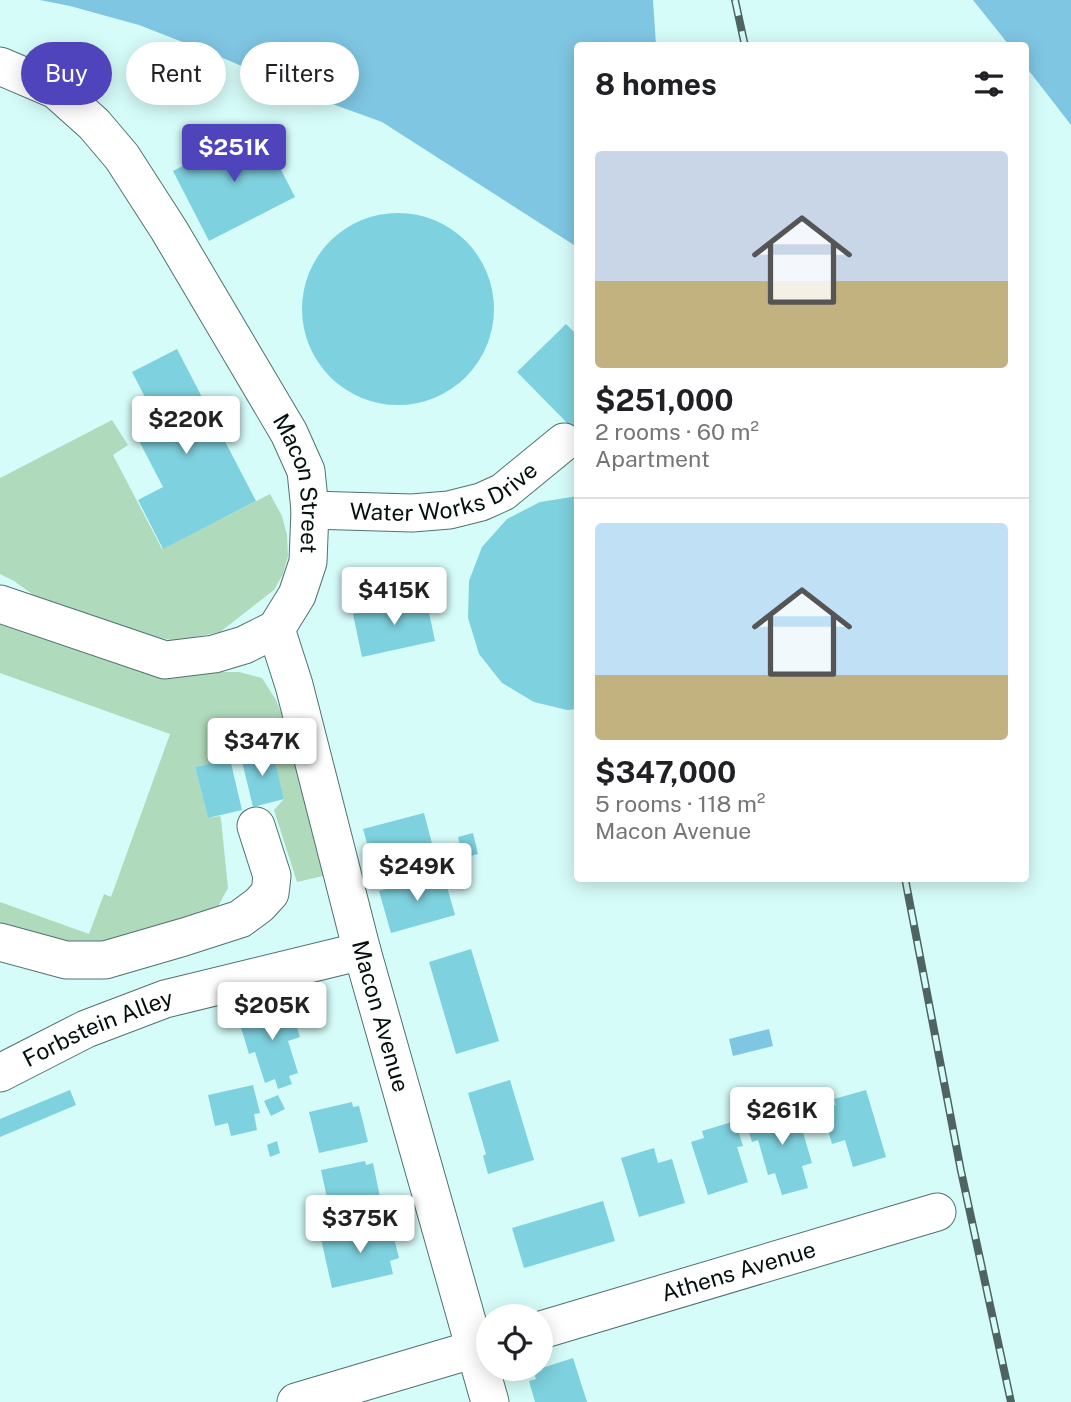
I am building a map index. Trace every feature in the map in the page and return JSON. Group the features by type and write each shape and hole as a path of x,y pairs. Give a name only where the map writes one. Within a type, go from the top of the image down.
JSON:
{"street":[{"name":"Macon Street","path":"0,66 56,90 94,124 122,157 169,230 289,433 306,471 310,510 308,562 297,595 276,629"},
{"name":"Water Works Drive","path":"310,510 412,513 449,510 481,502 503,492 564,442"},
{"path":"0,604 165,660 214,654 244,645 276,629"},
{"name":"Macon Avenue","path":"276,629 294,685 362,951 476,1327"},
{"path":"0,942 66,960 105,960 240,919 270,893 272,876 256,826"},
{"name":"Forbstein Alley","path":"0,1073 86,1029 165,999 362,951"},
{"name":"Athens Avenue","path":"553,1325 937,1212"},
{"path":"296,1402 476,1349"},
{"name":"Macon Avenue","path":"487,1381 490,1402"}],"green space":[{"path":"112,420 128,445 113,455 162,549 270,494 282,516 287,535 288,556 283,574 274,590 220,632 176,641 118,629 39,599 0,574 0,478"},
{"path":"0,621 180,672 239,672 262,678 276,700 284,720 327,875 297,882 274,810 284,799 271,750 195,767 208,818 220,816 221,819 228,888 215,912 78,949 0,927 0,902 89,934 104,894 111,897 170,734 0,673"}],"water":[{"path":"40,0 653,0 656,42 574,42 574,245 382,122 335,105 359,105 359,42 240,42 240,65 226,59 226,42 183,42 139,25"},
{"path":"973,0 1071,0 1071,125 1029,71 1029,42 1007,42"},
{"path":"769,1029 773,1046 733,1056 729,1039"}],"building":[{"path":"259,127 295,197 209,241 173,171"},
{"path":"398,213 435,220 466,241 487,272 494,309 487,346 466,377 435,398 398,405 361,398 330,377 309,346 302,309 309,272 330,241 361,220"},
{"path":"566,324 574,332 574,430 517,372"},
{"path":"177,349 256,501 163,549 138,500 163,487 137,437 160,426 132,372"},
{"path":"574,497 574,709 534,702 502,683 479,654 468,618 469,581 482,547 507,519 540,502"},
{"path":"426,598 435,641 362,657 353,614"},
{"path":"272,750 284,799 253,807 241,757"},
{"path":"230,759 242,810 208,818 195,767"},
{"path":"424,813 434,851 374,868 363,829"},
{"path":"473,833 478,854 463,858 458,837"},
{"path":"443,873 455,915 391,933 379,891"},
{"path":"471,949 499,1041 456,1054 429,962"},
{"path":"289,1002 300,1037 288,1041 298,1073 289,1076 292,1084 278,1089 275,1079 265,1083 255,1052 249,1054 238,1018"},
{"path":"510,1080 534,1160 488,1174 483,1156 486,1154 468,1093"},
{"path":"253,1085 260,1113 254,1114 257,1130 231,1136 228,1123 215,1126 208,1095"},
{"path":"70,1090 76,1105 0,1137 0,1119"},
{"path":"866,1090 886,1157 853,1167 845,1140 832,1144 822,1109 836,1105 834,1099"},
{"path":"278,1095 285,1109 271,1116 264,1101"},
{"path":"352,1102 353,1107 359,1106 368,1142 319,1153 309,1112"},
{"path":"795,1105 812,1163 802,1166 808,1188 782,1195 775,1173 768,1175 758,1140 752,1142 745,1119"},
{"path":"735,1121 743,1146 737,1147 748,1182 708,1195 691,1142 704,1138 702,1131"},
{"path":"277,1141 280,1153 270,1157 267,1145"},
{"path":"654,1148 658,1163 672,1159 685,1203 639,1217 621,1158"},
{"path":"365,1161 366,1165 373,1163 381,1202 376,1203 377,1207 354,1212 353,1208 330,1212 321,1170"},
{"path":"603,1201 615,1241 524,1268 512,1228"},
{"path":"390,1222 399,1258 390,1261 393,1274 332,1288 321,1239"},
{"path":"573,1358 587,1402 535,1402 529,1381 553,1381 553,1364"}],"railway":[{"path":"735,0 744,42"},
{"path":"906,882 961,1171 1011,1402"}]}
